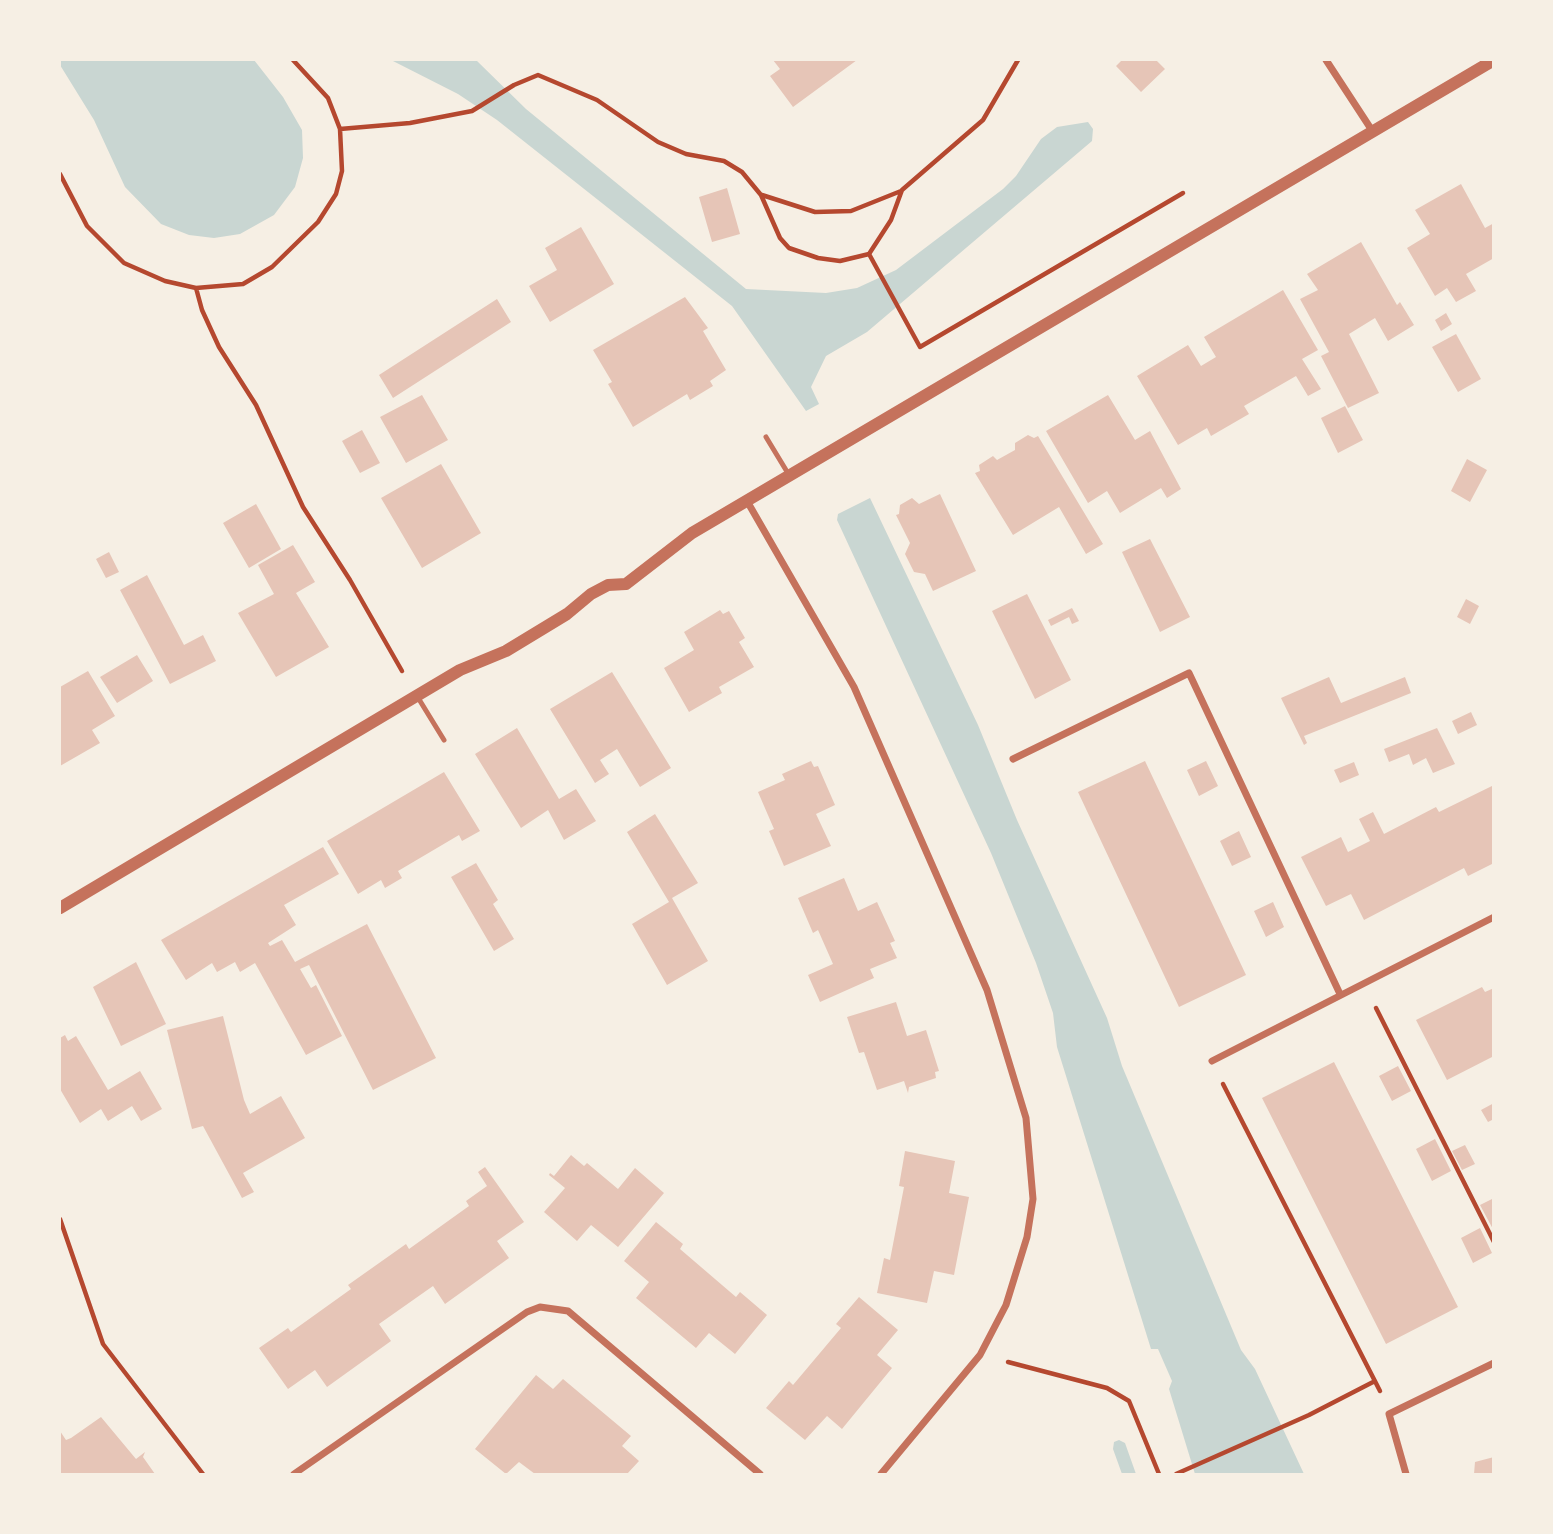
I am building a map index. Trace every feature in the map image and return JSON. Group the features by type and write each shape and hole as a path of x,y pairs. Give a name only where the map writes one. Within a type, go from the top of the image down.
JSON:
{"street":[{"path":"1326,60 1373,132"},
{"path":"60,908 460,670 506,651 608,585 626,584 692,533 1493,60"},
{"path":"747,501 854,687 987,990 1026,1118 1032,1199 1018,1270 1006,1305 980,1355 880,1475"},
{"path":"1013,759 1189,673 1340,994"},
{"path":"1212,1061 1493,918"},
{"path":"295,1475 527,1312 540,1307 568,1311 760,1475"},
{"path":"1406,1475 1389,1414 1493,1363"}],"lane":[{"path":"766,437 789,475"},
{"path":"417,696 444,740"}],"path":[{"path":"60,174 88,226 124,263 164,281 196,288 243,284 272,267 318,222 336,194 342,171 340,130 328,98 293,60"},
{"path":"761,195 815,212 851,211 902,190 983,120 1018,60"},
{"path":"340,130 410,123 471,111 514,85 538,75 597,100 658,142 686,154 724,161 742,172 761,195 780,238 789,248 818,258 840,261 869,254 891,220 902,190"},
{"path":"869,254 920,347 1183,194"},
{"path":"196,288 202,310 219,347 256,405 303,508 350,580 396,661"},
{"path":"1363,982 1493,1242"},
{"path":"1212,1061 1375,1381 1389,1414"},
{"path":"60,1219 103,1344 204,1475"},
{"path":"980,1355 1107,1388 1129,1401 1159,1475"},
{"path":"1177,1474 1309,1415 1375,1381"}],"shaded area":[{"path":"60,60 254,60 283,97 302,130 303,158 295,187 274,215 240,234 214,238 189,235 161,224 125,187 94,120 60,65"},
{"path":"391,60 476,60 526,109 746,289 826,293 857,288 896,270 1003,189 1016,176 1041,139 1057,127 1088,122 1093,129 1092,141 867,332 826,356 811,387 819,404 806,411 732,306 497,120 458,94"},
{"path":"870,498 978,725 1017,820 1107,1018 1122,1066 1241,1350 1255,1369 1304,1474 1195,1474 1169,1389 1172,1381 1158,1349 1151,1349 1057,1047 1053,1013 1036,963 991,853 837,520 838,514"},
{"path":"1119,1440 1125,1443 1136,1474 1122,1474 1113,1449 1114,1442"}],"building":[{"path":"773,60 857,60 793,107 770,76 780,69"},
{"path":"1122,60 1156,60 1165,69 1141,92 1116,66"},
{"path":"1461,184 1485,228 1494,223 1494,258 1466,274 1476,291 1456,302 1447,288 1435,296 1407,248 1430,234 1415,210"},
{"path":"727,188 740,234 712,242 699,197"},
{"path":"581,227 614,284 550,322 529,286 557,270 545,248"},
{"path":"1361,242 1397,305 1400,302 1414,325 1388,341 1375,318 1349,334 1379,393 1348,408 1321,356 1329,352 1300,299 1318,290 1307,274"},
{"path":"1283,290 1318,350 1302,359 1321,389 1308,396 1296,376 1244,406 1249,414 1211,436 1207,428 1178,445 1137,376 1188,345 1201,366 1216,357 1204,337"},
{"path":"685,297 708,328 703,331 726,370 710,381 713,386 690,400 687,394 633,427 608,384 612,382 593,350"},
{"path":"497,299 511,322 393,398 379,375"},
{"path":"1446,313 1452,324 1441,331 1435,320"},
{"path":"1456,334 1481,379 1458,392 1432,347"},
{"path":"422,395 448,440 406,463 380,417"},
{"path":"1108,395 1135,440 1150,431 1181,489 1167,498 1161,488 1120,513 1107,491 1088,503 1046,431"},
{"path":"1345,406 1363,440 1338,453 1321,418"},
{"path":"362,430 380,463 360,473 342,441"},
{"path":"1028,435 1034,438 1038,436 1103,544 1086,554 1059,507 1013,535 975,473 980,471 979,465 993,456 997,460 1015,450 1015,443"},
{"path":"1467,459 1487,470 1470,502 1451,491"},
{"path":"441,464 481,533 422,568 381,498"},
{"path":"940,494 976,571 933,591 925,574 914,572 905,554 910,543 896,515 899,514 900,505 912,498 919,504"},
{"path":"256,504 281,549 249,568 223,523"},
{"path":"1150,539 1190,617 1160,632 1122,552"},
{"path":"293,545 315,582 296,593 329,647 276,677 238,613 274,594 258,565"},
{"path":"109,552 119,572 106,578 96,559"},
{"path":"147,575 184,645 203,635 216,661 170,684 120,590"},
{"path":"1027,594 1071,680 1035,699 992,611"},
{"path":"1466,599 1479,606 1470,624 1457,617"},
{"path":"1072,608 1079,621 1072,624 1069,617 1051,626 1048,620"},
{"path":"720,610 723,614 729,611 745,638 739,642 754,667 719,687 722,693 689,712 664,668 694,650 684,632"},
{"path":"137,655 153,681 117,703 100,677"},
{"path":"88,671 115,716 92,730 100,743 60,766 60,687"},
{"path":"612,672 671,768 640,787 617,749 600,760 609,774 595,783 550,709"},
{"path":"1329,677 1341,703 1405,677 1411,693 1304,736 1307,743 1304,745 1281,698"},
{"path":"1471,712 1477,725 1458,734 1452,721"},
{"path":"517,728 559,799 576,789 596,821 564,840 548,810 521,828 475,754"},
{"path":"1437,728 1455,764 1433,773 1426,758 1413,765 1409,754 1389,762 1384,749"},
{"path":"811,761 814,767 818,766 835,805 816,814 831,846 784,866 769,831 774,829 758,792 785,780 782,774"},
{"path":"1145,761 1246,975 1179,1007 1078,792"},
{"path":"1206,761 1218,786 1199,796 1187,770"},
{"path":"1354,762 1359,775 1340,783 1334,770"},
{"path":"444,772 480,831 462,841 459,835 398,871 402,878 385,888 381,880 358,894 327,841"},
{"path":"1494,785 1494,863 1468,876 1464,868 1364,920 1351,894 1326,906 1301,857 1341,837 1348,852 1370,841 1359,819 1373,812 1384,834 1436,807 1439,812"},
{"path":"655,814 698,883 672,898 708,961 667,985 632,924 669,902 627,832"},
{"path":"1239,831 1251,857 1232,866 1220,841"},
{"path":"323,847 339,874 284,905 296,925 268,943 270,946 282,940 295,962 367,924 436,1058 373,1090 309,965 300,969 311,988 316,985 342,1036 306,1055 255,963 240,972 235,962 217,972 212,963 186,980 161,940"},
{"path":"476,863 498,900 493,904 514,939 494,951 451,877"},
{"path":"844,878 858,911 877,902 895,941 890,943 897,958 870,969 874,978 820,1002 808,975 833,964 818,930 813,933 798,898"},
{"path":"1273,902 1284,927 1266,937 1254,911"},
{"path":"136,962 166,1024 121,1046 93,987"},
{"path":"1482,987 1485,992 1494,988 1494,1056 1447,1080 1416,1020"},
{"path":"896,1002 907,1036 926,1030 939,1071 935,1072 936,1078 909,1087 908,1093 904,1081 877,1090 864,1052 859,1053 847,1017"},
{"path":"223,1016 250,1114 281,1096 305,1138 243,1173 254,1192 242,1198 203,1126 192,1129 167,1030"},
{"path":"65,1035 68,1041 76,1036 108,1090 140,1071 162,1109 141,1121 132,1106 108,1121 101,1109 80,1123 60,1089 60,1038"},
{"path":"1334,1062 1458,1307 1386,1344 1262,1098"},
{"path":"1398,1066 1411,1091 1392,1101 1379,1076"},
{"path":"1494,1103 1494,1119 1488,1122 1481,1110"},
{"path":"1435,1139 1451,1171 1432,1181 1416,1149"},
{"path":"1465,1145 1475,1164 1462,1170 1452,1151"},
{"path":"905,1151 955,1161 949,1193 969,1197 954,1275 934,1271 927,1303 877,1293 884,1258 890,1260 904,1187 899,1186"},
{"path":"571,1155 584,1166 587,1163 618,1189 635,1168 664,1193 618,1247 591,1225 577,1241 544,1212 565,1188 549,1175 550,1173 554,1176"},
{"path":"485,1167 524,1222 497,1241 509,1258 445,1304 433,1286 379,1324 391,1341 327,1387 315,1370 288,1389 259,1348 288,1328 291,1332 351,1289 348,1285 406,1244 409,1249 469,1206 466,1201 487,1186 478,1172"},
{"path":"1494,1198 1494,1231 1480,1205"},
{"path":"656,1222 683,1244 680,1249 736,1297 740,1292 767,1315 735,1354 709,1333 696,1348 636,1298 649,1282 624,1261"},
{"path":"1480,1228 1492,1253 1473,1263 1461,1238"},
{"path":"859,1297 898,1330 877,1355 892,1368 842,1429 827,1416 805,1440 766,1408 789,1381 793,1385 841,1328 836,1324"},
{"path":"536,1375 553,1389 563,1379 631,1436 622,1446 639,1461 627,1474 535,1474 519,1462 506,1474 475,1449"},
{"path":"101,1417 136,1459 145,1452 143,1457 155,1474 60,1474 60,1431 66,1440"},
{"path":"1494,1457 1494,1474 1474,1474 1475,1462"}]}
